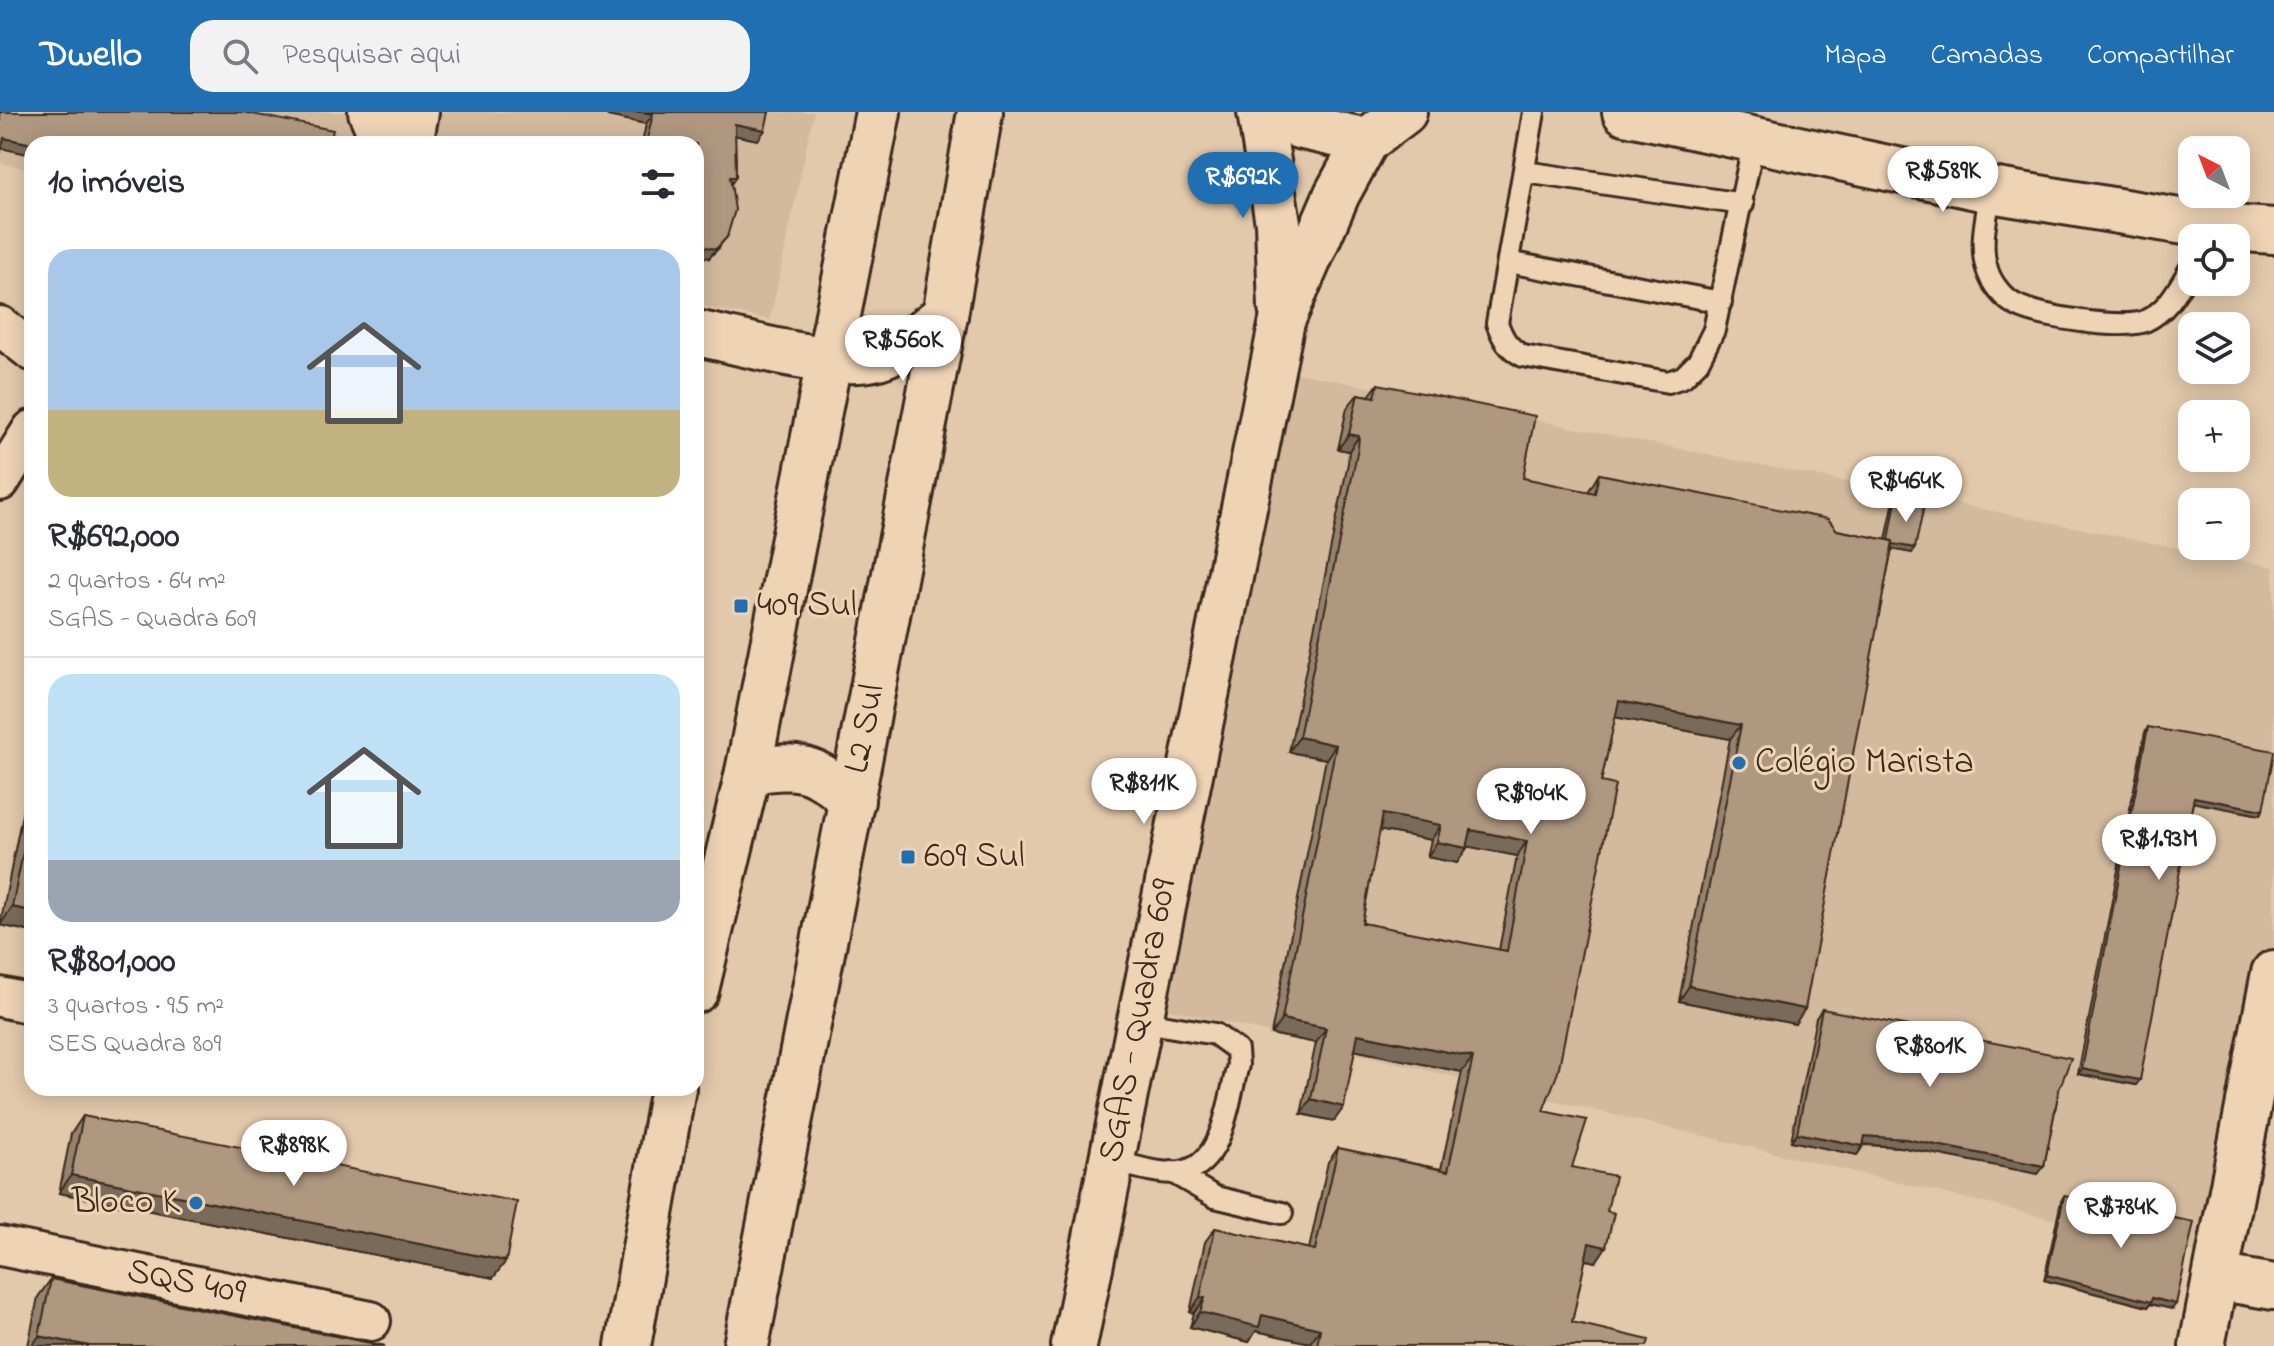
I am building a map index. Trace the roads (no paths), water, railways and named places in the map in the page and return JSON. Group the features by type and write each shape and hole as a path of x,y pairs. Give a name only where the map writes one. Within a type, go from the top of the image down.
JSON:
{"street":[{"path":"371,112 382,136"},
{"path":"412,136 416,112"},
{"path":"704,956 748,772 832,360 878,112"},
{"name":"L2 Sul","path":"746,1346 945,315 980,112"},
{"name":"SGAS - Quadra 609","path":"1260,112 1278,223 1282,321"},
{"path":"1274,112 1299,126 1366,141 1404,112"},
{"path":"1625,112 1991,190 2178,226"},
{"name":"SGAS - Quadra 609","path":"1074,1346 1282,321 1337,194 1366,141"},
{"path":"2250,231 2274,231"},
{"path":"704,335 832,360 878,357 898,349 945,315"},
{"path":"0,326 24,345"},
{"path":"0,481 24,443"},
{"path":"748,772 777,766 805,768 829,778 852,801"},
{"path":"2202,1346 2274,973"},
{"path":"0,997 24,1002"},
{"path":"628,1346 672,1096"},
{"name":"SQS 409","path":"0,1246 371,1321"},
{"path":"2216,1277 2274,1287"}],"lane":[{"path":"1534,112 1497,323 1511,350 1523,356 1668,382 1683,377 1706,351 1721,302 1754,140"},
{"path":"1525,172 1743,204"},
{"path":"1991,190 1984,241 1986,268 1994,285 2017,306 2094,323 2143,321 2163,309 2178,287"},
{"path":"1508,262 1721,302"},
{"path":"1111,1161 1172,1172 1186,1171 1213,1152 1238,1065 1237,1050 1215,1034 1138,1021"},
{"path":"1172,1172 1215,1197 1282,1213"}],"place":[{"name":"409 Sul","path":"741,606"},
{"name":"Colégio Marista","path":"1739,763"},
{"name":"609 Sul","path":"908,857"},
{"name":"Bloco K","path":"196,1203"}]}
